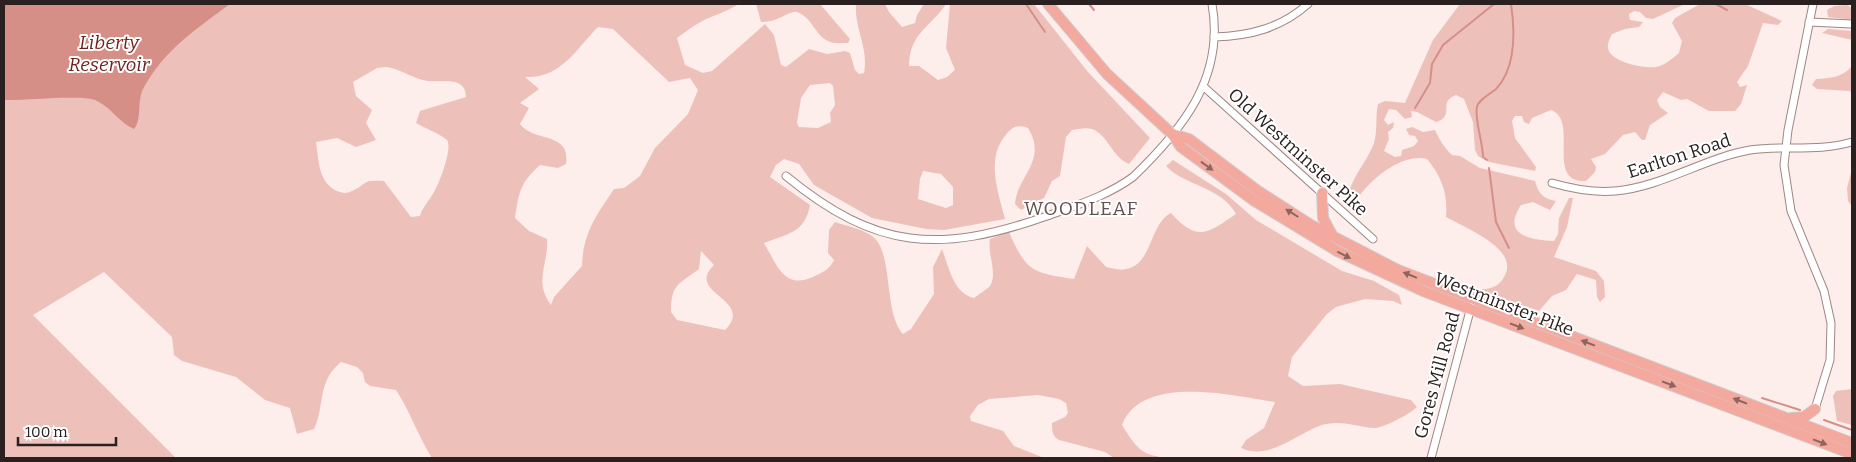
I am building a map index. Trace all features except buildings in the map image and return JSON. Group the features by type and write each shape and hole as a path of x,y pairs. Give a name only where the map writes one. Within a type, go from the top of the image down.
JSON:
{"highway":[{"name":"Westminster Pike","path":"1048,4 1107,74 1172,134 1181,147 1253,200 1306,234 1396,280 1472,304 1852,443"},
{"name":"Westminster Pike","path":"1172,134 1189,139 1258,191 1334,238 1398,270 1472,304 1852,454"},
{"path":"1322,193 1322,218 1334,238"},
{"path":"1785,418 1804,417 1815,409 1818,422 1830,434"}],"street":[{"path":"786,176 836,212 876,230 920,239 963,239 1013,228 1088,201 1122,185 1146,164 1194,106 1204,87 1211,66 1214,37 1212,4"},
{"path":"1214,37 1244,35 1265,30 1295,15 1308,4"},
{"path":"1813,4 1785,149 1786,180 1791,211 1824,291 1831,323 1830,360 1815,409"},
{"path":"1809,22 1852,24"},
{"name":"Old Westminster Pike","path":"1204,87 1373,239"},
{"name":"Earlton Road","path":"1552,183 1582,190 1616,191 1645,185 1738,152 1812,149 1852,142"},
{"name":"Gores Mill Road","path":"1431,458 1472,304"}],"shaded area":[{"path":"4,4 739,4 702,21 677,38 685,65 703,73 712,71 765,24 774,35 781,65 786,67 809,49 827,54 845,51 850,53 855,70 859,74 864,73 865,55 857,21 856,4 885,4 889,12 902,27 915,23 917,15 924,4 946,4 917,38 910,55 909,66 919,66 938,80 947,77 955,70 946,48 950,4 1034,4 1088,72 1150,138 1129,164 1123,161 1102,136 1092,129 1072,130 1066,137 1060,176 1052,181 1044,198 1021,210 1015,204 1017,194 1030,168 1035,150 1028,128 1021,126 1012,128 999,145 995,165 997,187 1005,219 944,230 926,229 872,218 814,185 799,164 784,159 776,165 770,177 810,205 808,214 799,227 794,231 764,243 782,273 788,278 803,280 813,277 828,268 834,260 828,253 829,230 835,222 872,236 879,244 883,255 893,312 903,334 911,329 934,294 933,267 942,249 956,285 961,291 974,298 990,286 992,281 993,269 990,239 1009,232 1020,255 1032,268 1049,275 1074,279 1087,246 1106,267 1124,270 1135,266 1141,260 1158,226 1171,213 1188,228 1202,232 1210,230 1236,214 1222,198 1182,178 1166,166 1173,160 1226,194 1256,220 1342,271 1374,281 1399,295 1402,305 1393,301 1365,299 1336,307 1327,314 1292,357 1288,376 1303,386 1340,384 1411,400 1417,407 1396,420 1377,428 1339,423 1326,424 1271,449 1251,451 1241,448 1246,440 1264,428 1275,402 1214,393 1168,393 1149,399 1133,409 1122,425 1140,449 1151,455 1167,458 1114,458 1105,452 1059,440 1053,433 1052,423 1065,417 1068,413 1066,403 1059,399 1038,395 989,399 978,405 970,416 971,421 1003,431 1014,446 1044,458 432,458 396,390 370,386 365,382 363,373 357,367 341,362 328,377 314,429 297,434 290,408 265,400 236,377 182,361 174,355 172,337 104,272 33,315 176,458 4,458","holes":["598,27 613,29 669,82 690,78 698,90 688,114 655,148 640,176 624,188 614,189 596,217 588,234 582,266 554,297 551,305 543,288 542,280 547,239 529,231 515,218 519,195 528,177 540,165 558,168 566,164 566,154 563,146 557,142 534,134 520,124 529,108 520,103 539,89 525,77 548,73 558,68 575,53","377,68 391,68 428,81 457,83 465,90 466,97 420,111 416,123 445,138 448,144 447,158 439,182 420,216 411,217 384,181 368,182 350,192 342,193 331,187 323,177 316,142 337,138 356,147 376,140 366,123 372,110 356,96 353,82","830,83 833,86 835,105 830,113 831,122 818,128 799,127 797,123 801,98 810,85","923,171 941,174 953,187 953,205 946,208 918,199 920,179","701,251 714,265 707,275 707,283 727,303 732,311 732,319 725,330 677,320 671,312 671,303 674,290 681,282 699,269"]},
{"path":"756,4 820,4 850,39 848,43 828,41 806,17 797,12 772,21 761,22"},
{"path":"1460,4 1685,4 1653,19 1646,18 1640,12 1634,11 1629,14 1630,20 1643,22 1639,27 1625,29 1612,34 1608,46 1610,53 1628,64 1651,67 1662,65 1679,53 1682,41 1672,23 1675,18 1700,4 1745,4 1782,21 1778,25 1763,23 1748,66 1737,82 1740,87 1747,85 1741,104 1735,111 1709,111 1687,99 1681,100 1663,92 1657,100 1660,107 1668,113 1650,125 1645,140 1642,140 1635,132 1623,135 1605,154 1591,159 1596,167 1595,172 1586,181 1574,179 1567,172 1564,162 1563,126 1559,116 1551,110 1532,118 1529,124 1524,122 1522,116 1515,116 1512,121 1515,138 1536,167 1535,171 1489,162 1478,156 1475,150 1473,122 1464,99 1456,95 1448,101 1445,116 1436,122 1417,112 1411,111 1412,117 1405,119 1396,110 1389,109 1384,120 1388,125 1394,122 1393,128 1388,132 1389,139 1384,151 1395,157 1401,156 1402,150 1414,146 1418,141 1415,136 1409,135 1406,129 1412,127 1423,132 1435,130 1442,144 1452,155 1460,156 1480,168 1535,181 1542,195 1556,201 1550,210 1533,202 1521,205 1514,223 1516,229 1527,237 1554,241 1558,234 1559,218 1569,198 1573,198 1567,227 1554,257 1596,271 1604,281 1605,297 1600,302 1597,297 1596,280 1577,274 1566,290 1552,296 1539,311 1478,290 1493,287 1502,281 1507,267 1505,257 1498,249 1477,233 1446,217 1446,201 1443,186 1437,172 1427,159 1407,160 1388,169 1371,183 1358,198 1349,192 1374,143 1378,104 1385,101 1405,103 1433,40"},
{"path":"1847,5 1852,8 1852,20 1828,17 1827,10 1834,6"},
{"path":"1828,29 1852,31 1852,40 1822,33"},
{"path":"1852,66 1852,94 1850,91 1817,89 1812,85 1816,79 1840,75"},
{"path":"1852,169 1852,206 1848,201 1847,188"},
{"path":"1852,389 1852,425 1837,421 1833,396 1836,391"}],"water":[{"name":"Liberty Reservoir","path":"4,4 230,4 182,41 161,62 143,89 138,121 134,129 124,123 107,107 90,99 4,100"}],"waterway":[{"path":"1026,4 1045,32"},
{"path":"1089,4 1094,10"},
{"path":"1415,108 1430,83 1432,64 1443,45 1494,4"},
{"path":"1487,160 1483,157 1476,111 1478,104 1496,89 1503,80 1511,60 1513,37 1511,4"},
{"path":"1716,4 1727,10"},
{"path":"1489,168 1496,222 1509,248"},
{"path":"1762,398 1800,410"},
{"path":"1824,420 1852,430"}],"district":[{"name":"WOODLEAF","path":"1081,208"}]}
